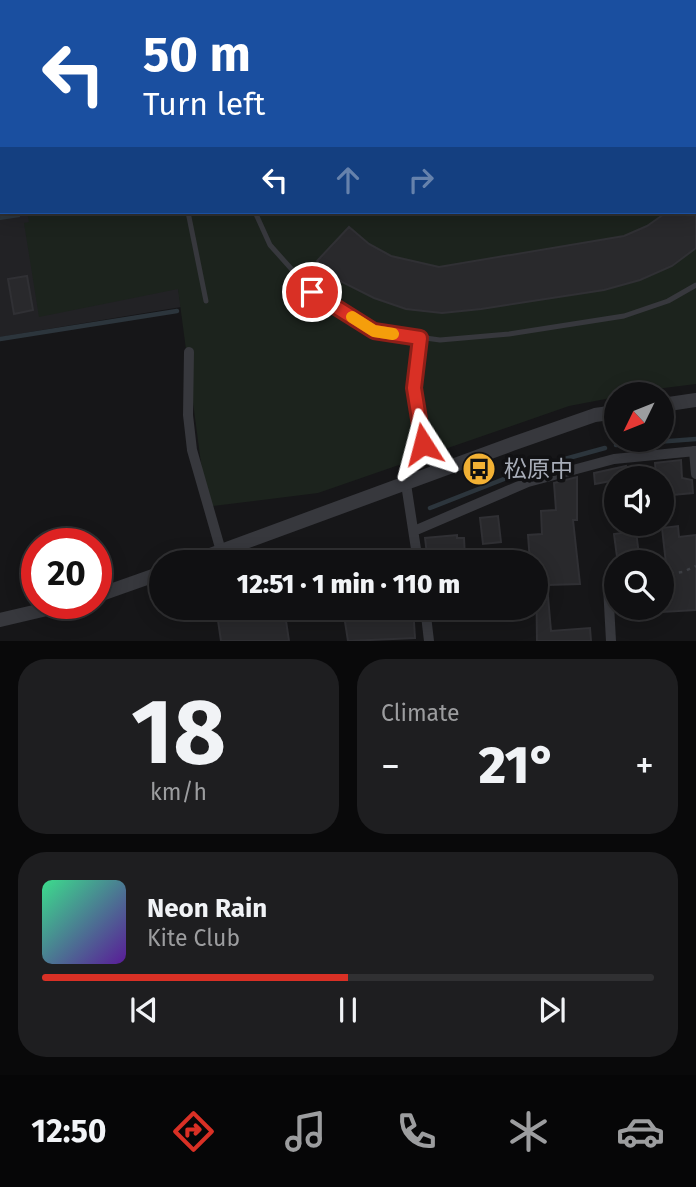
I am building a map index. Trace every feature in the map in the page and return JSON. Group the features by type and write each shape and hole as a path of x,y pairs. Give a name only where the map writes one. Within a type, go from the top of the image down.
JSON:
{"street":[{"path":"189,352 188,415 191,450 221,550"},
{"path":"674,403 696,400"},
{"path":"224,550 604,414"},
{"path":"414,531 527,482 614,459 695,451 696,474"},
{"path":"406,484 416,550"},
{"path":"112,590 149,577"},
{"path":"0,620 21,615"},
{"path":"427,620 429,641"},
{"path":"610,620 611,641"}],"lane":[{"path":"188,214 206,301"},
{"path":"256,214 270,245 312,292 374,331 440,340 509,334 624,316 668,301 696,285"},
{"path":"420,338 414,388 423,444 435,473"}],"path":[{"path":"674,573 696,566"}],"shaded area":[{"path":"0,214 167,214 181,307 0,337"},
{"path":"27,214 696,214 696,384 674,387 674,382 604,382 604,399 569,406 318,493 213,506 206,501 178,289 39,317 24,223 29,222"}],"water":[{"path":"0,214 19,214 20,217 0,220"}],"building":[{"path":"664,214 696,214 696,248 672,266 640,280 604,290 481,309 442,313 406,309 374,298 342,282 317,261 349,227 369,244 391,256 439,267 624,236 647,226"},
{"path":"27,276 33,310 14,314 8,279"},
{"path":"681,460 682,478 692,480 693,493 674,495 674,466 655,466 655,463"},
{"path":"604,471 604,482 595,484 594,473"},
{"path":"577,477 577,520 573,520 580,584 548,585 548,550 529,550 528,535 542,534 541,511 556,510 554,483"},
{"path":"498,516 501,542 483,544 480,518"},
{"path":"674,526 678,526 679,537 696,535 696,610 674,611 674,550 664,550 663,536 674,536"},
{"path":"457,535 457,538 464,538 465,550 426,550 425,538"},
{"path":"614,536 637,536 638,550 616,550"},
{"path":"548,596 551,631 590,628 591,641 537,641 537,620 548,620"},
{"path":"218,620 286,620 289,641 221,641"},
{"path":"345,620 414,620 415,638 348,641"}],"waterway":[{"path":"0,339 177,311"},
{"path":"674,441 696,439"},
{"path":"430,508 532,468 604,448"}],"slow traffic":[{"path":"352,317 374,331 393,334"}],"place":[{"name":"松原中","path":"479,469"}],"route":[{"path":"312,292 374,331 420,338 414,388 423,444"}]}
